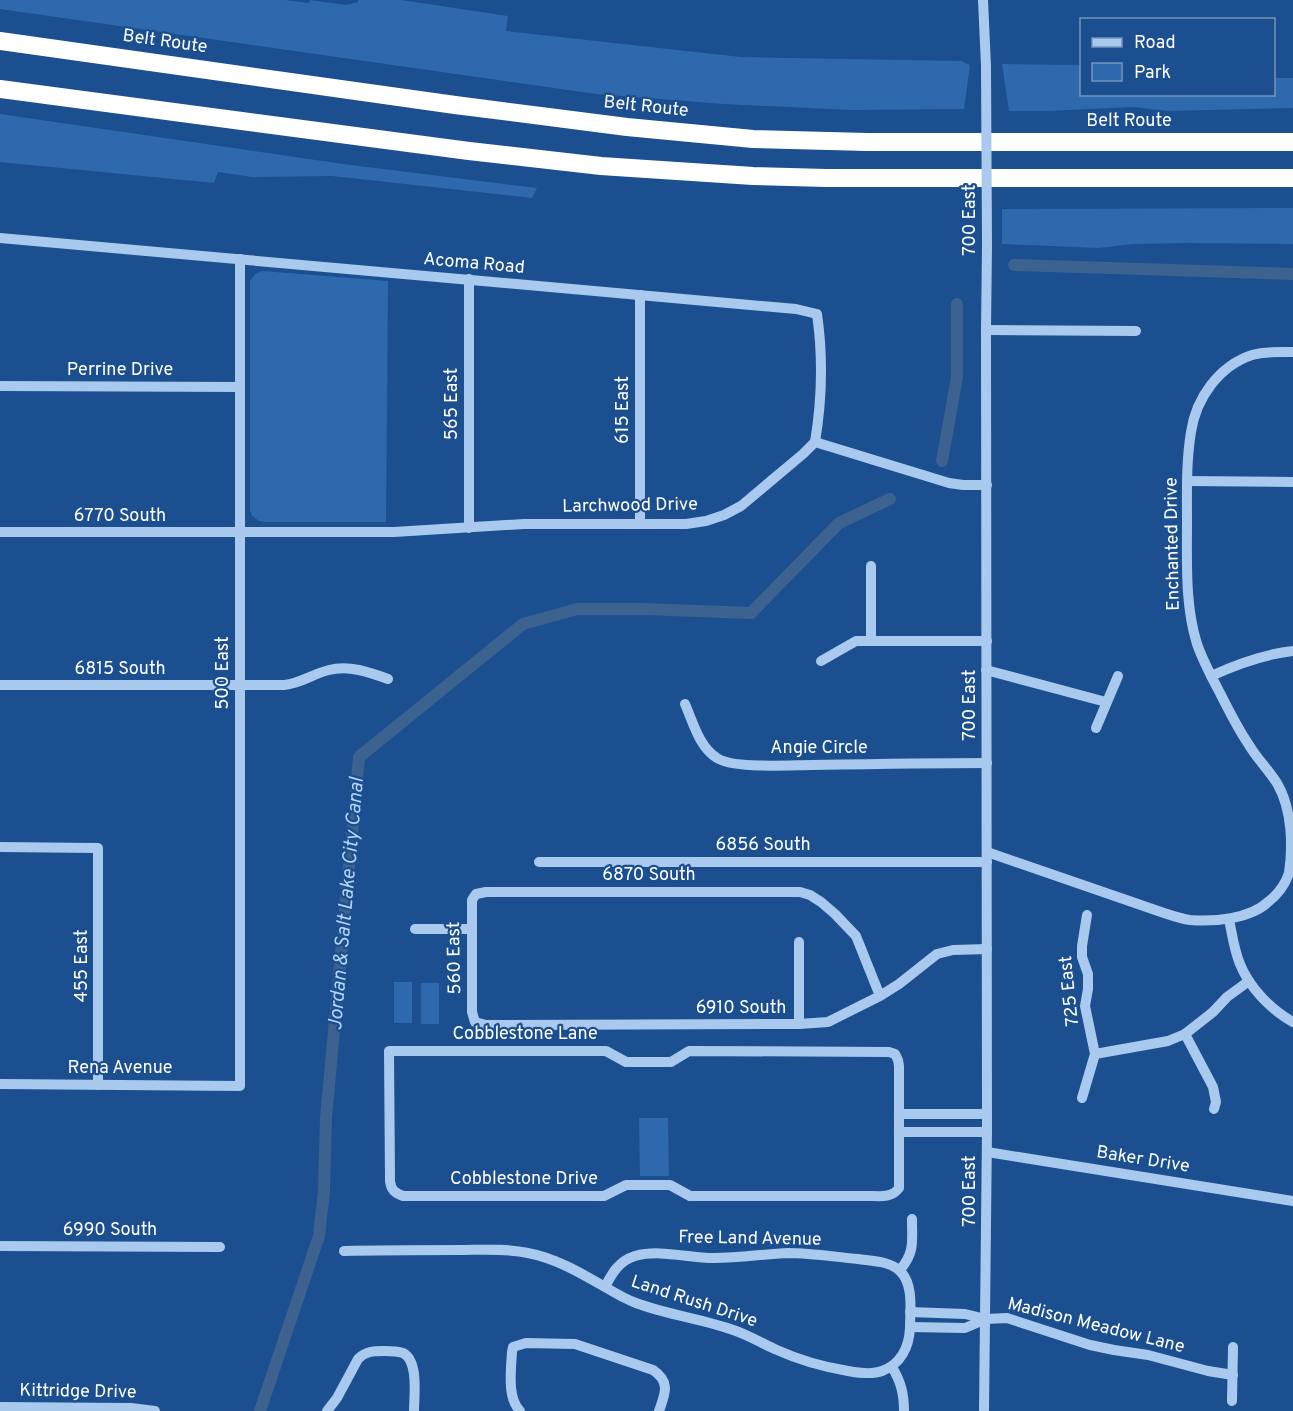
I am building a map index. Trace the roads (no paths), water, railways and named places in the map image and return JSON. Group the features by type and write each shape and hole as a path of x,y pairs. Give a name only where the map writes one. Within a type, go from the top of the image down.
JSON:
{"highway":[{"name":"Belt Route","path":"0,39 570,120 753,139 867,142 1293,141"},
{"path":"0,89 601,166 753,176 826,178 1263,178 1293,180"}],"street":[{"name":"700 East","path":"983,0 986,66 987,246 987,1152 984,1411"},
{"name":"Acoma Road","path":"0,238 796,309 817,314 820,336 821,400 815,442"},
{"name":"500 East","path":"240,260 240,1086"},
{"name":"565 East","path":"469,279 469,528"},
{"name":"615 East","path":"640,295 640,524"},
{"path":"986,330 1136,331"},
{"name":"Enchanted Drive","path":"987,857 1188,920 1229,919 1266,905 1280,891 1288,875 1292,858 1290,804 1278,784 1250,748 1211,676 1198,646 1191,619 1188,592 1187,481 1191,430 1199,404 1213,381 1233,363 1254,354 1293,352"},
{"name":"Perrine Drive","path":"0,386 240,387"},
{"path":"815,442 949,483 987,485"},
{"name":"Larchwood Drive","path":"241,532 394,532 532,524 686,524 706,521 741,506 815,442"},
{"path":"1187,481 1293,482"},
{"name":"6770 South","path":"0,532 241,532"},
{"path":"871,566 871,640"},
{"path":"821,660 856,640 987,641"},
{"path":"1211,676 1259,658 1293,651"},
{"name":"6815 South","path":"0,685 294,684 327,670 338,668 363,670 388,679"},
{"path":"986,669 1106,702"},
{"path":"1096,728 1118,676"},
{"name":"Angie Circle","path":"685,704 700,740 708,751 727,763 771,765 987,763"},
{"name":"455 East","path":"0,848 98,848 98,1085"},
{"name":"6856 South","path":"539,862 987,857"},
{"name":"6870 South","path":"476,894 486,892 800,892 821,902 856,936 880,996"},
{"name":"560 East","path":"475,1022 472,1012 471,929 472,900 476,894"},
{"name":"725 East","path":"1082,1098 1095,1054 1085,1006 1088,974 1082,957 1087,915"},
{"path":"1229,919 1240,966 1249,981 1265,1001 1293,1022"},
{"path":"415,929 471,929"},
{"path":"800,942 800,1024"},
{"name":"6910 South","path":"475,1022 486,1025 828,1022 880,996 937,954 952,950 987,949"},
{"path":"1095,1054 1168,1041 1185,1034 1249,981"},
{"path":"1185,1034 1213,1088 1216,1102 1214,1109"},
{"name":"Cobblestone Lane","path":"390,1137 389,1051 606,1051 626,1062 671,1062 689,1051 889,1052 895,1054 898,1060 900,1132"},
{"name":"Rena Avenue","path":"0,1084 240,1086"},
{"path":"900,1114 987,1114"},
{"path":"900,1132 987,1132"},
{"name":"Cobblestone Drive","path":"390,1137 391,1187 393,1191 403,1196 604,1196 626,1185 670,1185 690,1196 870,1196 891,1194 899,1188 900,1132"},
{"name":"Baker Drive","path":"987,1152 1293,1201"},
{"path":"904,1411 902,1387 892,1367 907,1347 910,1327 908,1285 900,1270 912,1248 912,1219"},
{"name":"6990 South","path":"0,1246 220,1247"},
{"name":"Land Rush Drive","path":"344,1251 499,1250 521,1252 546,1258 572,1269 637,1304 736,1331 811,1363 868,1374 892,1367"},
{"name":"Free Land Avenue","path":"604,1287 617,1267 625,1260 651,1254 713,1258 767,1254 816,1254 883,1263 900,1270"},
{"path":"910,1312 965,1314 986,1319"},
{"name":"Madison Meadow Lane","path":"986,1319 1007,1318 1090,1345 1148,1355 1208,1371 1233,1375"},
{"path":"910,1327 965,1328 986,1319"},
{"path":"520,1411 511,1392 511,1360 513,1347 526,1343 575,1344 653,1370 664,1380 665,1388 659,1411"},
{"path":"1232,1401 1233,1347"},
{"path":"327,1411 363,1354 394,1351 402,1353 412,1363 414,1411"},
{"name":"Kittridge Drive","path":"0,1407 131,1408 155,1411"}],"waterway":[{"name":"Jordan & Salt Lake City Canal","path":"1014,265 1293,274"},
{"name":"Jordan & Salt Lake City Canal","path":"942,461 957,377 957,304"},
{"name":"Jordan & Salt Lake City Canal","path":"260,1411 319,1236 324,1191 326,1118 359,757 523,624 577,609 751,613 839,523 890,499"}]}
